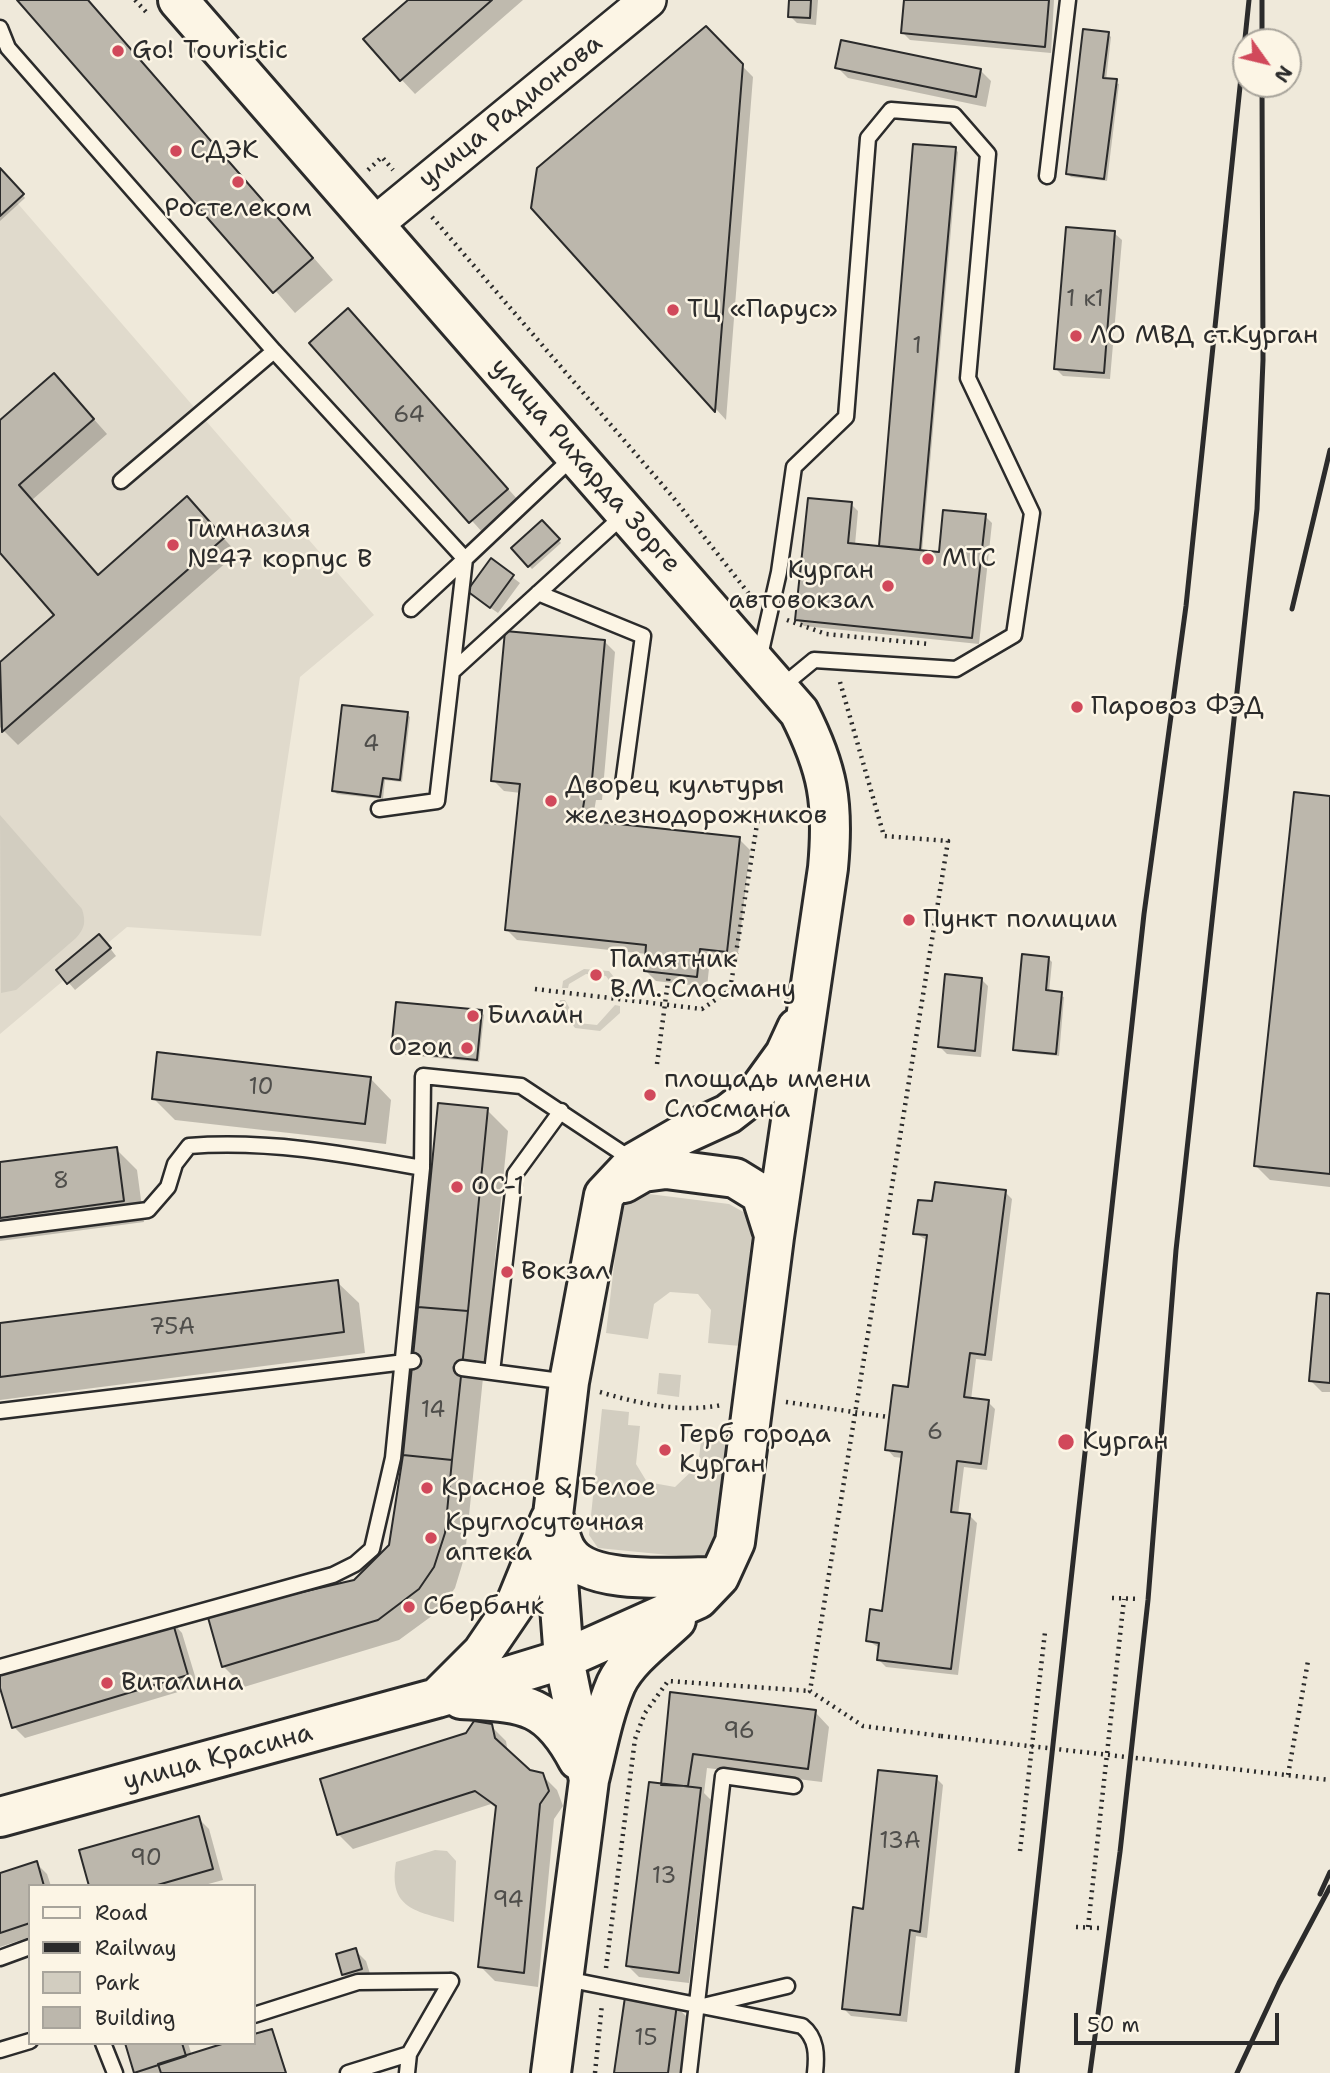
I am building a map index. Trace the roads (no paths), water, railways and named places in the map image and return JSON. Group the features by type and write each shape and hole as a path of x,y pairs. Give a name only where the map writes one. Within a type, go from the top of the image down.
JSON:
{"main road":[{"name":"улица Рихарда Зорге","path":"178,0 799,712 819,752 829,792 830,856 775,1237"},
{"path":"589,1780 564,1659 553,1515 569,1382 604,1195 635,1162 682,1135 728,1115 759,1090 785,1054 810,997"},
{"path":"551,2073 561,1978 589,1780 617,1683 640,1653 709,1588 735,1542 775,1237 761,1194 735,1178 666,1169 643,1172 604,1195"},
{"path":"553,1515 568,1554 588,1570 610,1576 709,1588"},
{"path":"437,1698 482,1653 516,1603 553,1515"},
{"path":"564,1659 709,1588"},
{"name":"улица Красина","path":"0,1817 437,1698 564,1659"},
{"path":"437,1698 520,1703 549,1718 568,1740 589,1780"}],"street":[{"name":"улица Радионова","path":"374,225 648,0"}],"lane":[{"path":"1047,176 1068,0"},
{"path":"0,28 8,48 274,351 465,559 437,801 379,808"},
{"path":"891,110 954,115 988,154 968,378 1032,513 1014,635 956,669 814,660 769,677 770,614 779,572 794,467 846,417 868,138 891,110"},
{"path":"121,481 274,351"},
{"path":"411,609 575,455"},
{"path":"454,670 626,513"},
{"path":"538,593 643,636 623,784"},
{"path":"0,1667 333,1575 355,1564 372,1549 393,1458 407,1361 422,1168 423,1076 521,1086 635,1162"},
{"path":"492,1372 515,1174 561,1111"},
{"path":"0,1229 148,1210 168,1187 175,1164 189,1146 237,1142 305,1147 422,1168"},
{"path":"0,1410 407,1361"},
{"path":"462,1368 569,1382"},
{"path":"689,2073 723,1776 794,1786"},
{"path":"0,1958 28,1948"},
{"path":"561,1978 803,2026 812,2034 817,2057 815,2073"},
{"path":"256,2014 358,1982 451,1981 409,2054 407,2073"},
{"path":"698,2007 787,1986"},
{"path":"0,2050 28,2042"},
{"path":"104,2045 114,2073"},
{"path":"348,2073 409,2054"}],"railway":[{"path":"1017,2073 1144,914 1186,606 1249,0"},
{"path":"1262,0 1262,28"},
{"path":"1090,2073 1120,1852 1148,1600 1176,1250 1257,509 1263,360 1262,98"},
{"path":"1292,609 1330,450"},
{"path":"1320,1894 1330,1872"},
{"path":"1237,2073 1279,1983 1330,1887"}],"place":[{"name":"Go! Touristic","path":"118,51"},
{"name":"СДЭК","path":"176,151"},
{"name":"Ростелеком","path":"238,182"},
{"name":"ТЦ «Парус»","path":"673,310"},
{"name":"ЛО МВД ст.Курган","path":"1076,336"},
{"name":"Гимназия №47 корпус В","path":"173,545"},
{"name":"МТС","path":"928,559"},
{"name":"Курган автовокзал","path":"888,586"},
{"name":"Паровоз ФЭД","path":"1077,707"},
{"name":"Дворец культуры железнодорожников","path":"551,801"},
{"name":"Пункт полиции","path":"909,920"},
{"name":"Памятник В.М. Слосману","path":"596,975"},
{"name":"Билайн","path":"473,1016"},
{"name":"Ozon","path":"467,1048"},
{"name":"площадь имени Слосмана","path":"650,1095"},
{"name":"ОС-1","path":"457,1187"},
{"name":"Вокзал","path":"507,1272"},
{"name":"Курган","path":"1066,1442"},
{"name":"Герб города Курган","path":"665,1450"},
{"name":"Красное & Белое","path":"427,1488"},
{"name":"Круглосуточная аптека","path":"431,1538"},
{"name":"Сбербанк","path":"409,1607"},
{"name":"Виталина","path":"107,1683"}]}
